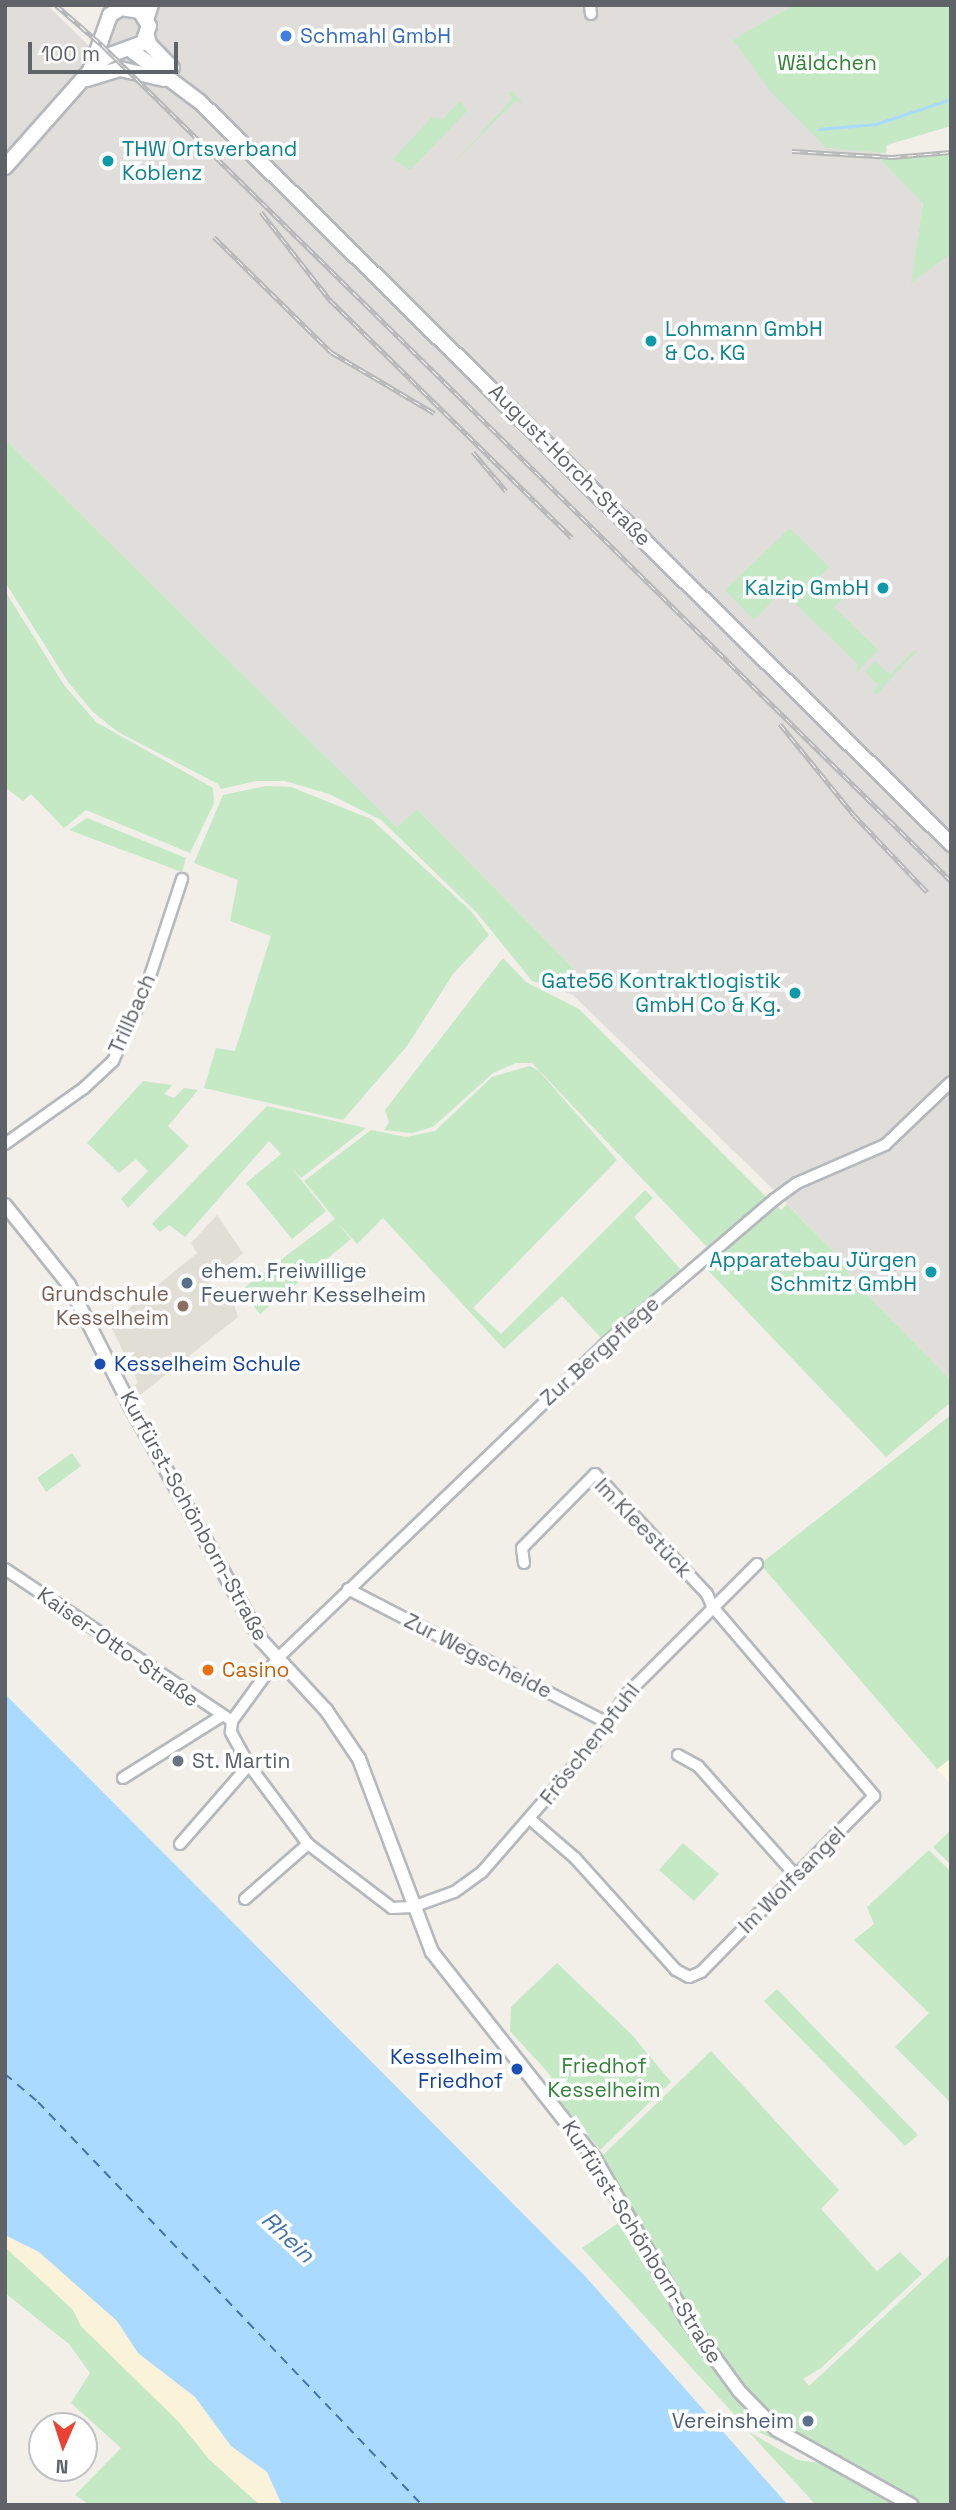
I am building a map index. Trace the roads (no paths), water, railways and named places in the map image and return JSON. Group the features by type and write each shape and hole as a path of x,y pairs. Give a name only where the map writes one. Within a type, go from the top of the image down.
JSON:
{"main road":[{"path":"5,167 90,71 147,36 147,20 137,7 115,11 107,21 106,33 90,71"},
{"path":"106,33 127,50"},
{"name":"August-Horch-Straße","path":"147,36 149,44 200,102 951,844"},
{"name":"August-Horch-Straße","path":"127,50 200,102"},
{"name":"August-Horch-Straße","path":"79,83 109,70 135,69 173,81"},
{"name":"August-Horch-Straße","path":"937,832 951,850"}],"street":[{"path":"147,20 152,5"},
{"name":"Trillbach","path":"5,1144 84,1088 113,1061 145,991 182,879"},
{"name":"Zur Bergpflege","path":"232,1721 277,1658 604,1345 708,1254 797,1183 894,1138 951,1082"},
{"name":"Kurfürst-Schönborn-Straße","path":"5,1205 69,1285 131,1407 262,1641 326,1710 359,1759 411,1907 449,1975 595,2159 686,2318 739,2391 789,2439 911,2505"},
{"name":"Im Kleestück","path":"524,1563 522,1548 595,1474 707,1594 712,1606"},
{"name":"Fröschenpfuhl","path":"411,1907 467,1885 530,1819 608,1723 626,1695 712,1606 757,1564"},
{"name":"Kaiser-Otto-Straße","path":"5,1569 220,1717 232,1721"},
{"name":"Zur Wegscheide","path":"348,1589 608,1723"},
{"name":"Im Wolfsangel","path":"530,1819 575,1858 676,1970 689,1977 701,1972 874,1796 712,1606"},
{"path":"123,1778 220,1717"},
{"path":"232,1721 231,1732 249,1765 308,1844 392,1908 411,1907"},
{"path":"678,1755 698,1766 796,1876"},
{"path":"180,1844 249,1765"},
{"path":"245,1899 308,1844"}],"water":[{"name":"Rhein","path":"5,1694 585,2276 788,2505 282,2505 267,2472 231,2446 195,2397 138,2353 117,2321 39,2252 5,2235"}],"waterway":[{"path":"819,129 876,124 951,99"}],"railway":[{"path":"56,5 102,45 951,881"},
{"path":"792,151 892,157 951,152"},
{"path":"261,212 330,300 572,538"},
{"path":"214,237 331,352 434,413"},
{"path":"473,452 506,491"},
{"path":"780,724 854,815 927,892"}],"place":[{"name":"Schmahl GmbH","path":"286,36"},
{"name":"THW Ortsverband Koblenz","path":"108,161"},
{"name":"Lohmann GmbH & Co. KG","path":"651,341"},
{"name":"Kalzip GmbH","path":"883,588"},
{"name":"Gate56 Kontraktlogistik GmbH Co & Kg.","path":"795,993"},
{"name":"Apparatebau Jürgen Schmitz GmbH","path":"931,1272"},
{"name":"ehem. Freiwillige Feuerwehr Kesselheim","path":"187,1283"},
{"name":"Grundschule Kesselheim","path":"183,1306"},
{"name":"Kesselheim Schule","path":"100,1364"},
{"name":"Casino","path":"208,1670"},
{"name":"St. Martin","path":"178,1761"},
{"name":"Kesselheim Friedhof","path":"517,2069"},
{"name":"Vereinsheim","path":"808,2421"}],"park label":[{"name":"Wäldchen","path":"827,63"},
{"name":"Friedhof Kesselheim","path":"604,2078"}]}
